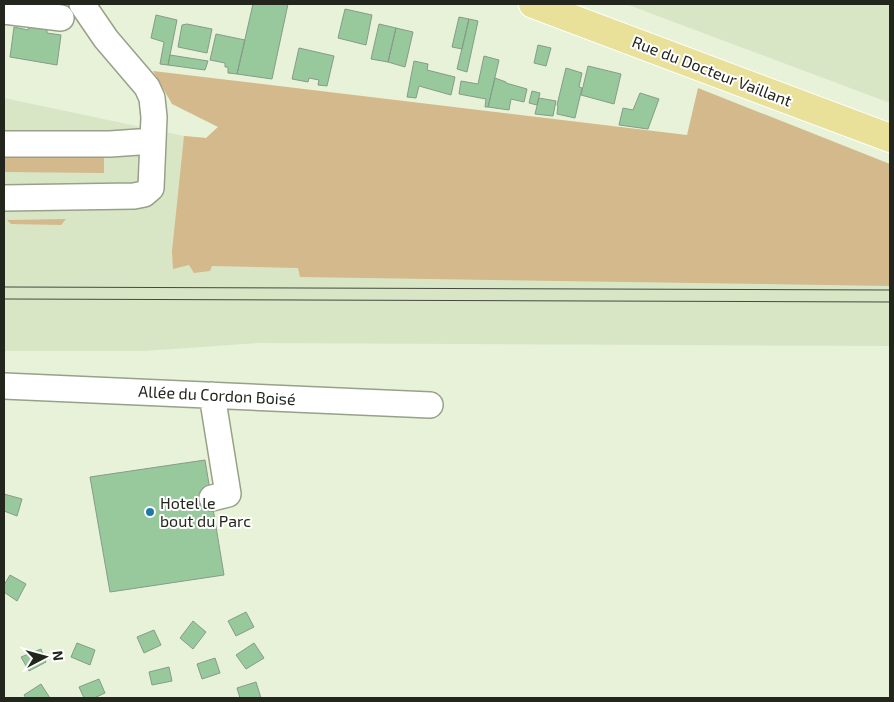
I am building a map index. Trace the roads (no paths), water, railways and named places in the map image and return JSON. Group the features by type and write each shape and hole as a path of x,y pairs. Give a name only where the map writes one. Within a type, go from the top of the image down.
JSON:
{"main road":[{"name":"Rue du Docteur Vaillant","path":"533,4 890,138"}],"street":[{"path":"4,198 134,196 144,194 151,188 152,98 147,87 106,39 82,4"},
{"path":"4,12 61,18"},
{"path":"4,144 110,144 153,141"},
{"name":"Allée du Cordon Boisé","path":"4,386 430,405"},
{"path":"212,395 228,494 212,498"}],"tram line":[{"path":"4,287 890,290"},
{"path":"4,299 890,302"}],"place":[{"name":"Hotel le bout du Parc","path":"150,512"}]}
